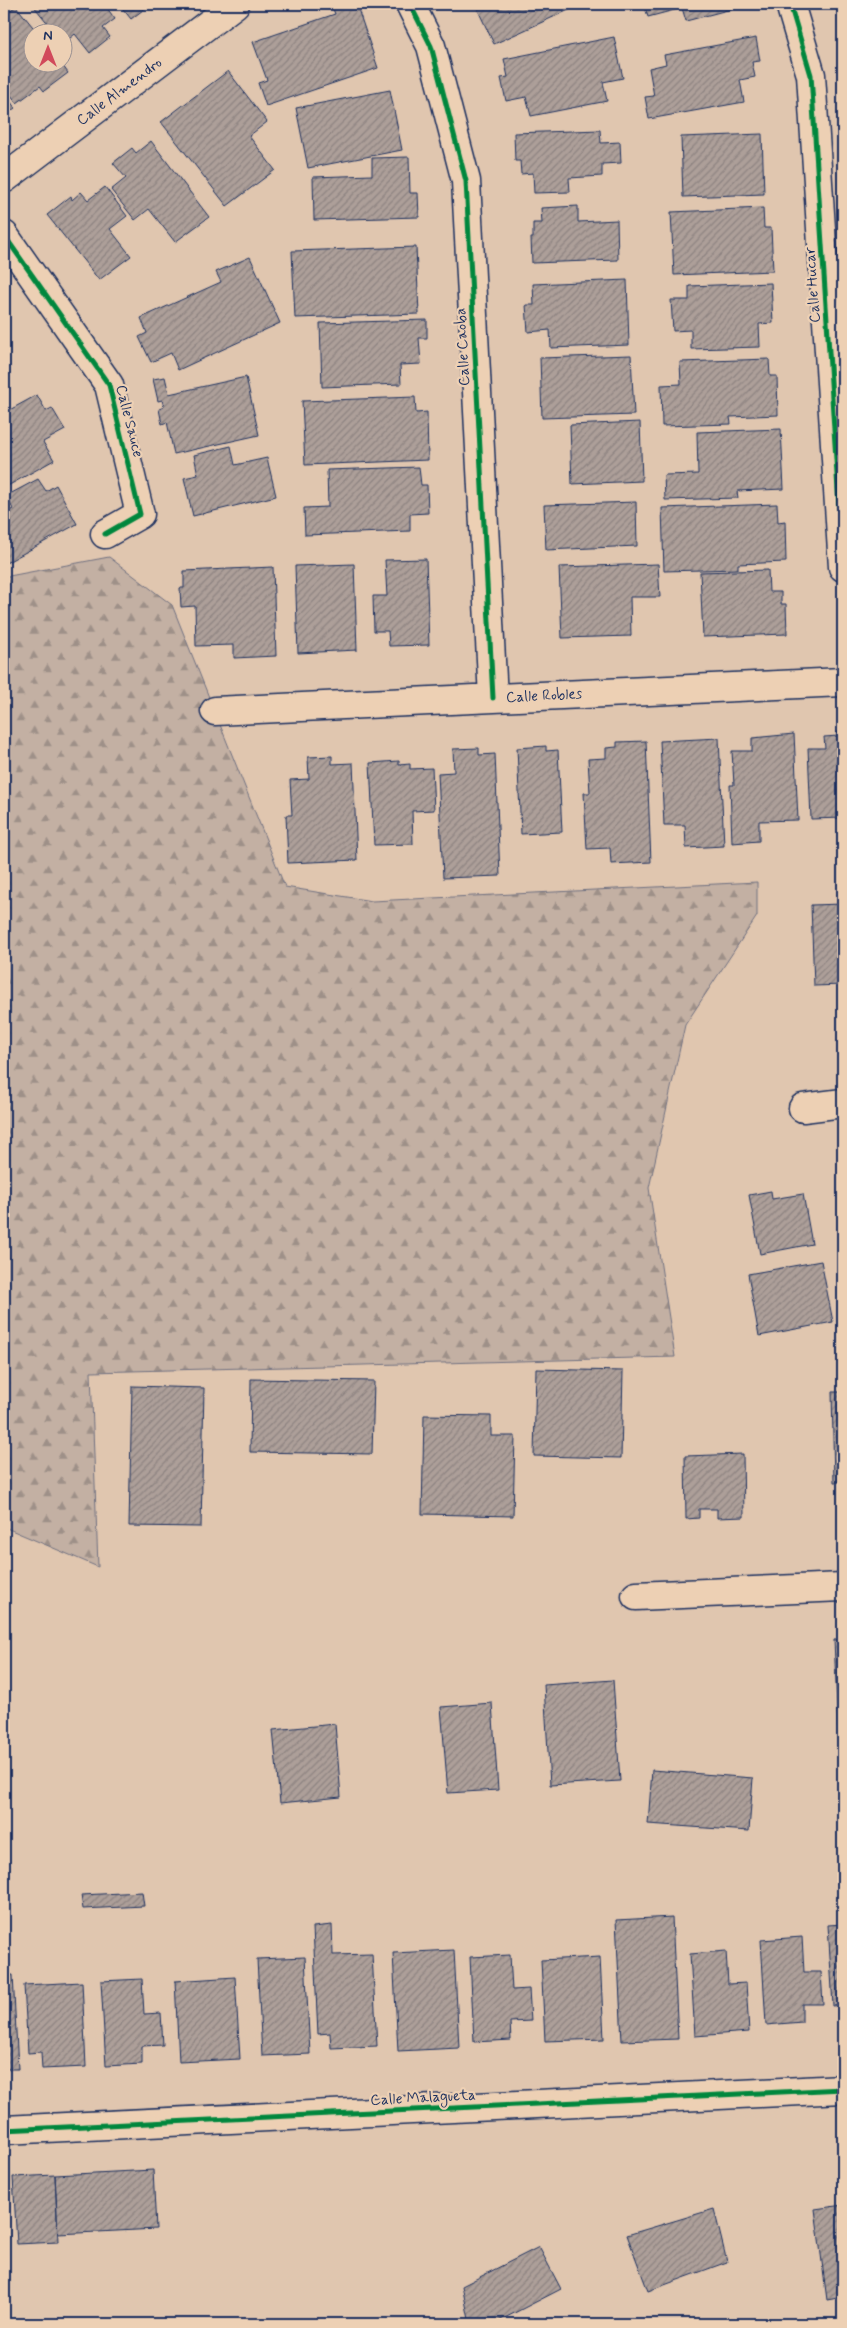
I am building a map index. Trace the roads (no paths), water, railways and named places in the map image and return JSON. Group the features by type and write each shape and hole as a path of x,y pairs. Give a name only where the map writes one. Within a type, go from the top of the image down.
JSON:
{"street":[{"name":"Calle Almendro","path":"4,178 235,4"},
{"name":"Calle Caoba","path":"410,4 431,46 466,182 493,698"},
{"name":"Calle Hucar","path":"790,4 811,74 843,567"},
{"name":"Calle Sauce","path":"4,235 110,385 140,514 105,534"},
{"name":"Calle Robles","path":"215,711 843,682"},
{"path":"803,1108 843,1103"},
{"path":"636,1596 843,1587"},
{"name":"Calle Malagueta","path":"4,2130 843,2089"}]}
